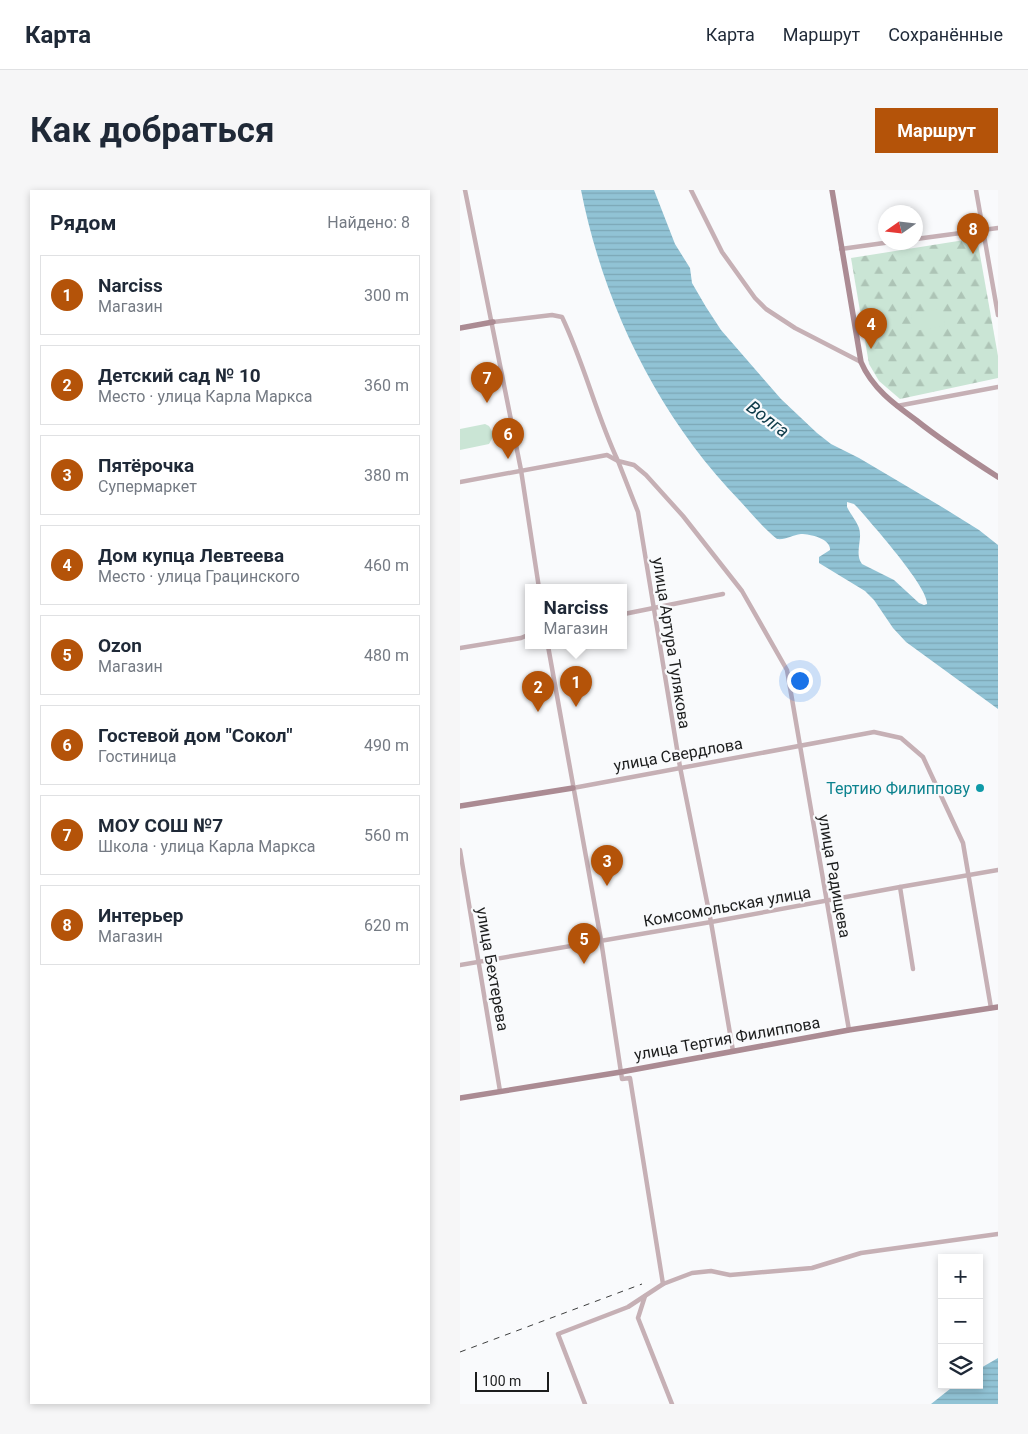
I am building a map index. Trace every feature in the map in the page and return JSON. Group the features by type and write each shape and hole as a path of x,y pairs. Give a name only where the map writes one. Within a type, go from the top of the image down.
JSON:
{"street":[{"path":"465,190 522,470 538,584"},
{"path":"691,190 722,252 755,298 766,309 795,328 861,362"},
{"path":"832,190 861,362 872,383 897,406 949,446 998,477"},
{"path":"976,190 998,316"},
{"path":"923,239 998,228"},
{"path":"841,249 878,244"},
{"name":"улица Артура Тулякова","path":"493,322 552,315 562,316 638,512 680,767 711,922 734,1051"},
{"path":"460,328 493,322"},
{"path":"897,406 998,387"},
{"path":"460,482 607,455 618,461"},
{"name":"улица Радищева","path":"618,461 634,465 646,475 683,516 742,591 787,670 850,1030"},
{"path":"627,613 723,594"},
{"path":"460,648 525,637"},
{"path":"549,649 601,940 622,1079 630,1078 662,1284"},
{"name":"улица Свердлова","path":"460,806 574,788 874,732 901,738 923,757 963,844 968,875"},
{"name":"улица Бехтерева","path":"460,850 500,1091"},
{"name":"Комсомольская улица","path":"460,965 998,870"},
{"path":"968,875 991,1008"},
{"path":"900,887 913,969"},
{"name":"улица Тертия Филиппова","path":"460,1098 622,1074 850,1030 998,1006"},
{"path":"585,1404 558,1334 628,1307 662,1284 692,1273 711,1271 730,1275 812,1268 861,1253 998,1234"},
{"path":"645,1296 638,1318 672,1404"}],"green space":[{"path":"977,238 998,356 998,378 900,399 879,381 869,364 851,258 901,250 923,250 923,247"},
{"path":"942,309 945,326 914,331 911,314"},
{"path":"485,424 489,426 494,435 489,444 460,450 460,429"}],"water":[{"name":"Волга","path":"581,190 654,190 675,244 690,268 692,283 706,307 721,330 781,399 831,444 859,458 942,507 979,530 998,545 998,709 906,642 865,591 819,563 819,557 830,550 824,540 805,534 777,539 758,521 711,468 684,433 638,357 604,276","holes":["847,502 854,504 886,541 919,584 927,604 919,603 894,580 862,564 859,555 859,528 847,507"]},
{"path":"998,1358 998,1404 931,1404 950,1389 983,1389 983,1367"}],"railway":[{"path":"460,1352 642,1284"}],"place":[{"name":"Интерьер","path":"973,254"},
{"name":"Дом купца Левтеева","path":"871,349"},
{"name":"МОУ СОШ №7","path":"487,403"},
{"name":"Гостевой дом \"Сокол\"","path":"508,459"},
{"name":"Narciss","path":"576,707"},
{"name":"Детский сад № 10","path":"538,712"},
{"name":"Тертию Филиппову","path":"980,788"},
{"name":"Пятёрочка","path":"607,886"},
{"name":"Ozon","path":"584,964"}]}
